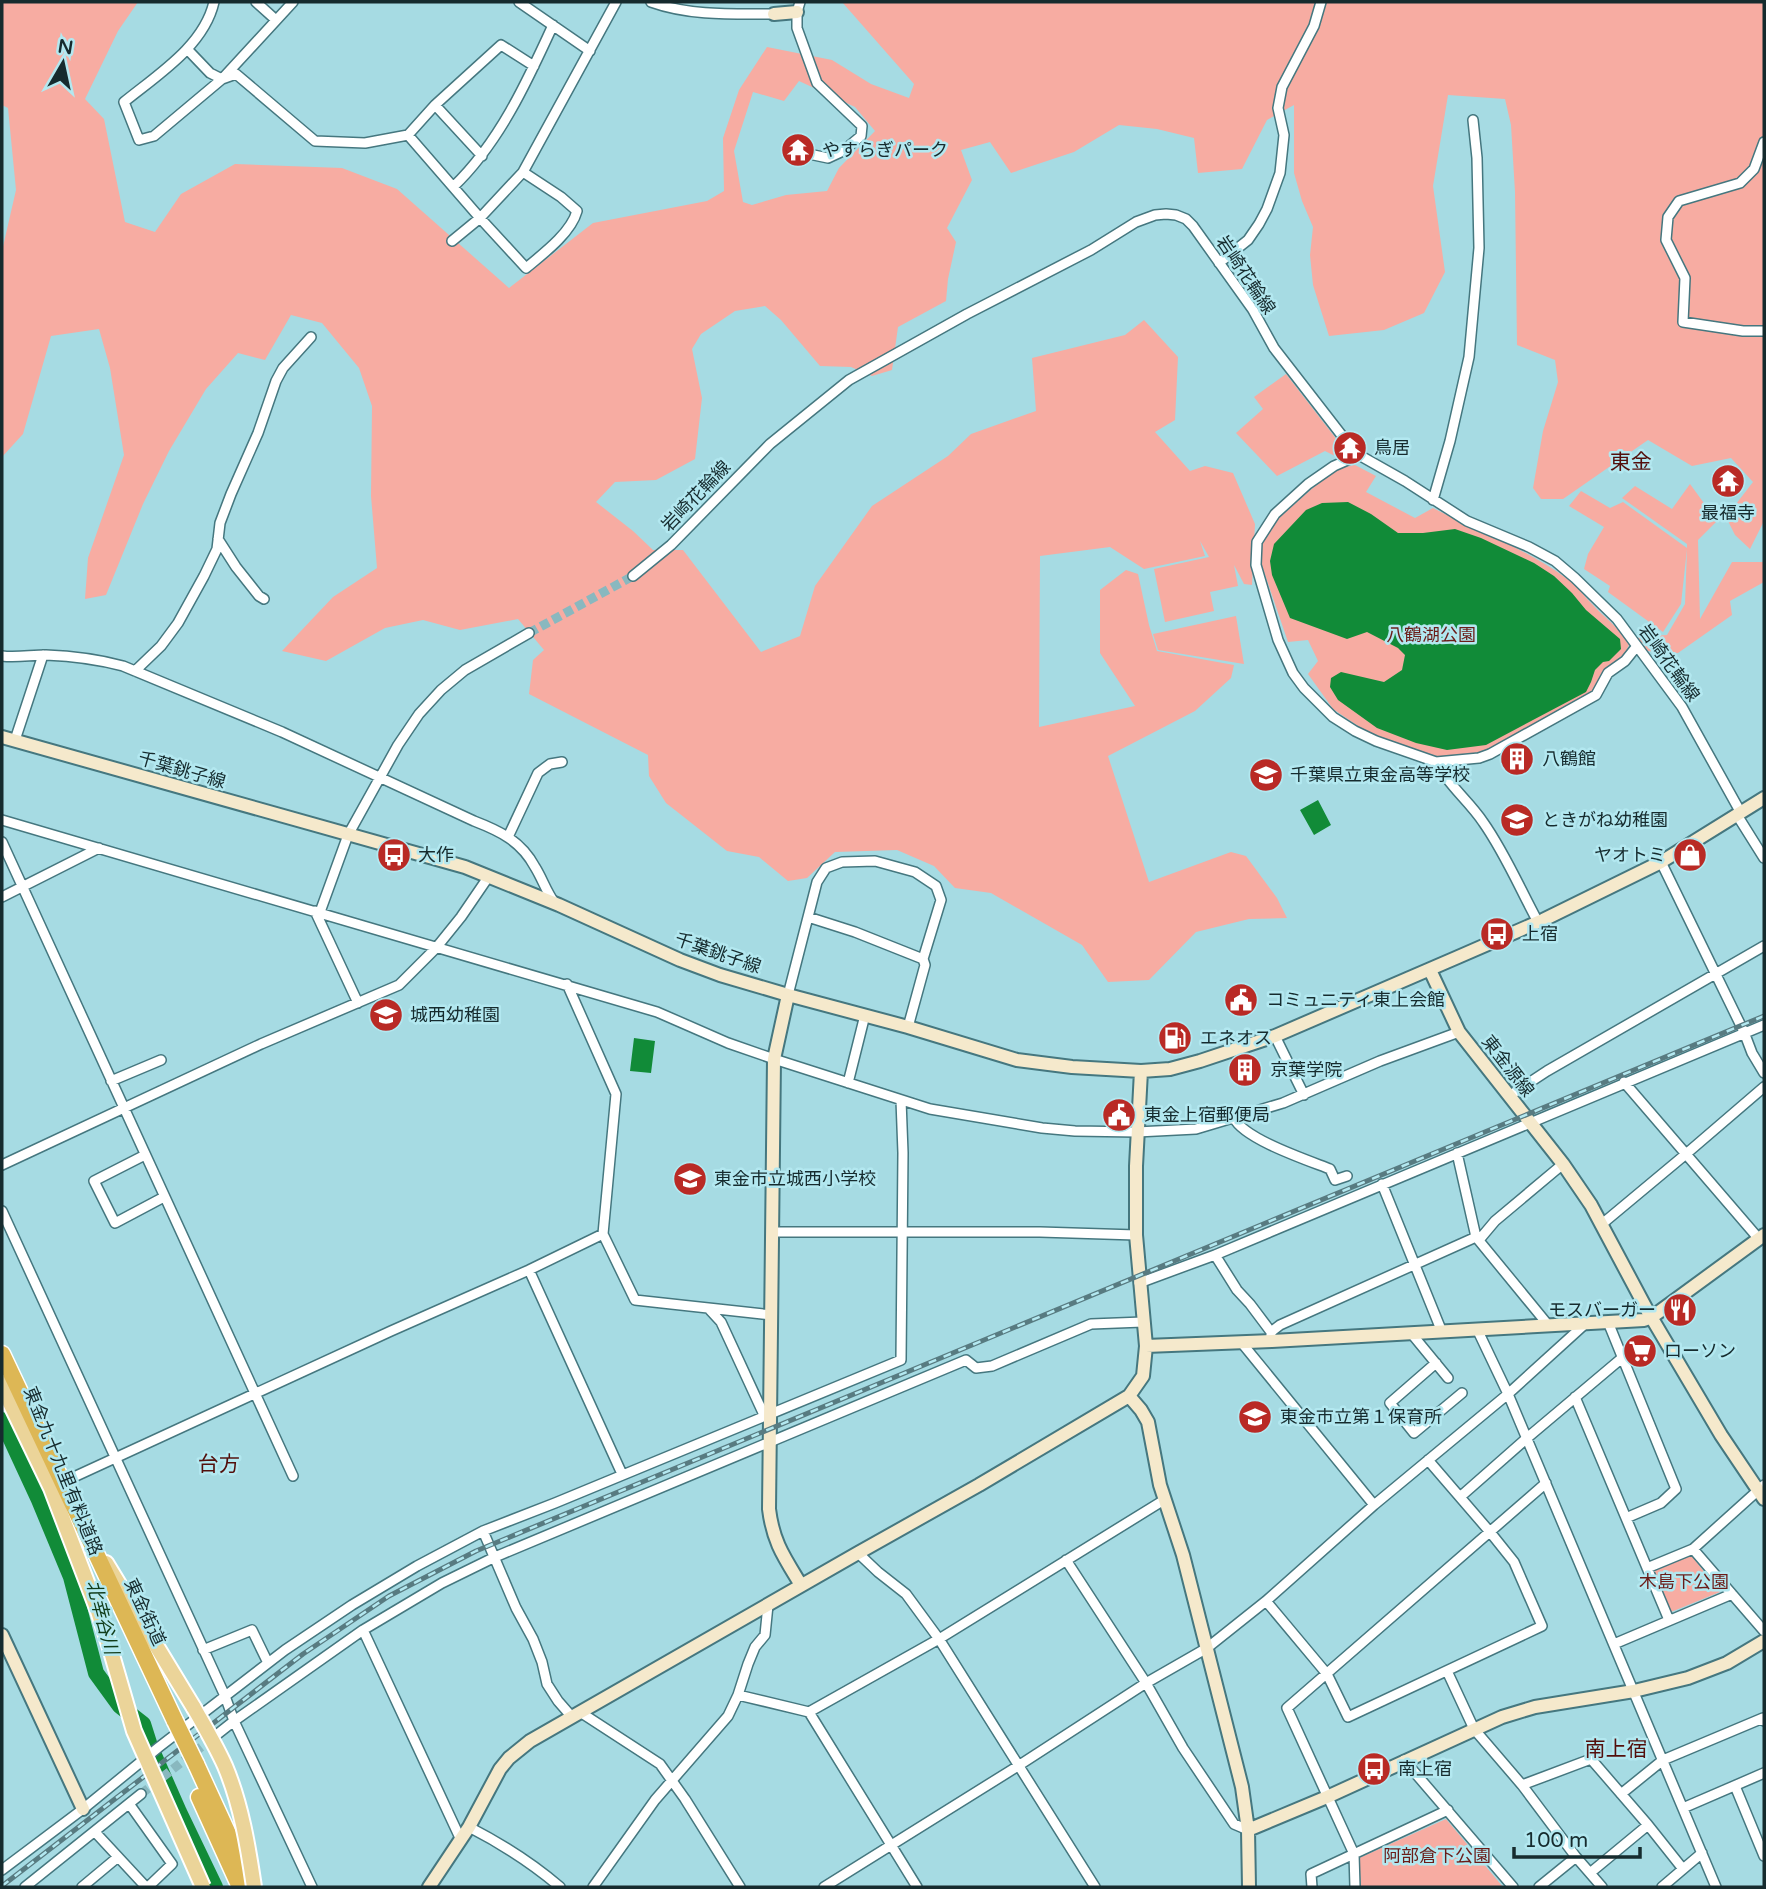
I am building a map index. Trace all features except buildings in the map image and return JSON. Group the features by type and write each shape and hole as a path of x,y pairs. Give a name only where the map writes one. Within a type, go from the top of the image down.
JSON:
{"highway":[{"name":"東金街道","path":"2,1354 94,1549 191,1766 240,1887"},
{"name":"東金街道","path":"4,1377 172,1724"},
{"name":"東金街道","path":"191,1766 253,1887"}],"main road":[{"name":"東金九十九里有料道路","path":"4,1377 10,1403 51,1488 98,1611 134,1731 203,1887"},
{"name":"東金九十九里有料道路","path":"94,1549 109,1566 216,1748 233,1789 243,1825 253,1887"}],"street":[{"path":"214,2 202,29 187,49 124,102 139,140 154,136 222,79 293,2"},
{"path":"256,2 276,20"},
{"path":"519,2 590,51"},
{"path":"452,241 480,218 523,172 616,2"},
{"path":"651,2 683,10 718,14 774,14 799,7 797,28 817,83 862,126 860,136 836,155 828,158 804,153"},
{"path":"1219,263 1248,240 1268,209 1280,173 1284,135 1278,108 1282,87 1314,26 1321,2"},
{"path":"453,187 482,156 534,66 553,25"},
{"path":"187,49 210,73 222,79 236,74 315,141 365,143 408,135 435,105 501,45 534,66"},
{"path":"435,105 482,156"},
{"path":"1433,500 1469,357 1479,248 1477,158 1473,120"},
{"path":"408,135 526,268 564,233 577,211 523,172"},
{"path":"1764,142 1754,169 1740,183 1679,201 1668,217 1666,240 1685,278 1683,322 1744,331 1764,331"},
{"name":"岩崎花輪線","path":"634,576 671,545 770,444 849,380 967,314 1091,250 1136,222 1155,215 1176,215 1193,226 1254,310 1274,348 1359,455 1466,521 1529,547 1555,561 1617,620 1682,707 1764,858"},
{"path":"135,671 161,646 204,576 217,549 220,523 258,433 276,381 283,368 311,337"},
{"path":"1359,455 1334,466 1308,484 1275,514 1257,542 1256,565 1278,640 1293,673 1333,717 1376,741 1436,762 1479,758 1596,695 1608,673 1625,661 1636,646"},
{"path":"218,539 236,567 264,599"},
{"path":"358,1003 318,911 348,835 409,729 441,690 465,670 529,633"},
{"path":"15,740 43,655"},
{"path":"2,656 76,656 101,660 135,671 282,732 499,831 521,846 555,903"},
{"name":"千葉銚子線","path":"2,737 465,867 720,975 1017,1060 1072,1067 1141,1071 1170,1069 1275,1036 1430,970"},
{"path":"508,837 538,773 550,764 562,762"},
{"path":"1436,762 1441,772 1482,820 1538,922"},
{"path":"1430,970 1538,922 1661,862 1764,798"},
{"path":"2,820 657,1012 728,1043 930,1109 1042,1128 1137,1132 1196,1129 1304,1095 1380,1061 1458,1032"},
{"path":"2,842 293,1475"},
{"path":"2,897 99,848"},
{"path":"801,1585 777,1546 769,1509 770,1443 767,1416 772,1390 774,1059 817,883 826,869 842,862 875,861 915,872 936,886 941,900 923,958 925,965 908,1027"},
{"path":"1661,862 1764,1073"},
{"path":"2,1165 261,1044 398,985 436,948 489,876"},
{"path":"808,917 923,958"},
{"path":"1508,1096 1764,946"},
{"name":"東金源線","path":"1430,970 1458,1032 1563,1164 1591,1205 1721,1436 1762,1492"},
{"path":"567,984 616,1094 603,1234 635,1300 772,1315"},
{"path":"849,1083 865,1015"},
{"path":"1139,1283 1215,1255 1764,1025"},
{"path":"1275,1036 1304,1095"},
{"path":"111,1081 161,1060"},
{"path":"429,1887 469,1827 500,1769 530,1741 979,1485 1129,1396 1137,1387 1143,1376 1146,1346 1136,1235 1137,1132 1141,1071"},
{"path":"1146,1346 1241,1342 1271,1336 1442,1332 1585,1324 1644,1320 1652,1317 1762,1237 1624,1082"},
{"path":"1602,1224 1764,1087"},
{"path":"2,1870 268,1663 352,1605 417,1566 483,1531 901,1360 901,1100"},
{"path":"1234,1118 1248,1134 1330,1169 1335,1180 1347,1176"},
{"path":"1457,1153 1478,1238 1549,1325"},
{"path":"145,1155 94,1181 115,1223 164,1196"},
{"path":"1271,1336 1280,1325 1478,1238 1563,1164"},
{"path":"1382,1184 1442,1332"},
{"path":"2,1211 312,1887"},
{"path":"772,1231 1136,1235"},
{"path":"63,1482 603,1234"},
{"path":"1215,1255 1271,1336"},
{"path":"529,1270 622,1474"},
{"path":"709,1309 721,1322 767,1416"},
{"path":"215,1736 363,1630 442,1583 495,1557 966,1360 975,1368 992,1366 1091,1324 1143,1322"},
{"path":"1608,1322 1676,1489 1661,1503 1626,1518"},
{"path":"824,1887 1146,1683 1207,1648 1266,1601 1374,1505 1508,1394 1585,1324"},
{"path":"1477,1329 1527,1438 1716,1887"},
{"path":"1411,1333 1448,1378"},
{"path":"1241,1342 1374,1505"},
{"path":"1460,1497 1622,1358"},
{"path":"1436,1363 1390,1403 1414,1433 1462,1393"},
{"path":"1129,1396 1148,1422 1164,1500 1183,1555 1242,1787 1248,1830 1250,1887"},
{"path":"1575,1397 1669,1620"},
{"path":"1266,1601 1327,1674 1349,1717 1542,1626 1514,1562 1428,1460"},
{"path":"1355,1887 1354,1854 1287,1708 1546,1483"},
{"path":"1647,1569 1693,1549 1762,1492"},
{"path":"738,1695 809,1712 939,1639 1164,1500"},
{"path":"483,1531 516,1608 533,1639 547,1684 558,1702 660,1764 740,1887"},
{"path":"1693,1549 1764,1631"},
{"path":"858,1553 906,1594 939,1639 1094,1887"},
{"path":"1066,1560 1146,1683 1183,1748 1234,1824 1248,1830 1502,1717 1535,1707 1634,1691 1688,1678 1727,1663 1764,1641"},
{"path":"1614,1644 1732,1594"},
{"path":"593,1887 654,1800 728,1716 755,1647 765,1635 768,1605"},
{"path":"203,1650 252,1630 268,1663"},
{"path":"363,1630 461,1840"},
{"path":"2,1634 83,1809"},
{"path":"1447,1671 1474,1729 1602,1887"},
{"path":"809,1712 917,1887"},
{"path":"1621,1794 1663,1760 1763,1718 1764,1721"},
{"path":"1522,1785 1591,1759 1683,1869"},
{"path":"1404,1760 1513,1887"},
{"path":"1683,1808 1764,1773"},
{"path":"1735,1786 1764,1856"},
{"path":"25,1887 141,1794"},
{"path":"95,1832 147,1887 172,1864 130,1805"},
{"path":"1312,1887 1311,1874 1448,1810"},
{"path":"1590,1873 1648,1825"},
{"path":"469,1827 538,1868 559,1887"},
{"path":"1662,1887 1702,1853"},
{"path":"82,1887 118,1857"},
{"path":"1539,1887 1576,1857"}],"green space":[{"path":"2,2 138,2 118,31 85,99 104,119 125,222 155,232 181,194 235,164 342,168 397,189 509,288 593,223 707,201 724,191 723,138 739,90 767,47 832,60 871,84 909,98 914,84 842,2 1764,2 1764,521 1750,549 1735,535 1726,517 1753,482 1731,458 1692,466 1648,440 1563,499 1541,499 1533,488 1543,431 1558,382 1555,360 1517,345 1515,192 1511,125 1505,99 1448,95 1433,186 1445,272 1424,313 1384,330 1329,336 1313,285 1310,255 1313,227 1294,173 1294,105 1267,120 1242,169 1198,173 1194,138 1157,129 1119,125 1074,152 1011,173 990,142 961,150 972,180 947,228 956,242 946,301 898,327 892,370 872,376 851,367 820,366 781,320 765,306 735,311 701,334 692,349 702,398 695,459 656,480 615,482 596,502 653,550 683,550 761,652 800,636 815,586 872,506 948,456 971,434 1036,411 1032,358 1125,335 1144,320 1178,357 1175,420 1155,432 1190,471 1205,466 1233,473 1255,524 1252,585 1244,584 1234,565 1238,586 1210,592 1214,611 1165,622 1154,569 1209,557 1200,541 1205,556 1144,569 1110,547 1040,556 1039,727 1135,706 1100,653 1100,590 1126,570 1138,574 1157,651 1234,665 1231,678 1195,711 1108,756 1149,882 1231,852 1246,856 1277,898 1287,918 1249,919 1196,932 1149,980 1108,982 1082,945 991,893 955,888 934,866 897,850 835,852 807,878 788,881 759,857 727,851 666,803 649,776 648,755 529,694 533,660 544,650 518,619 460,630 423,620 385,628 326,661 282,651 333,597 377,568 371,496 372,406 359,368 322,323 291,315 265,360 238,353 206,389 169,451 143,504 106,595 85,599 88,558 124,455 110,368 99,329 51,336 23,434 2,457 2,251 16,190 8,108 2,105","holes":["799,81 855,107 875,131 839,168 827,191 786,195 752,205 743,202 734,151 753,92 784,101"]},
{"path":"1286,374 1342,449 1335,456 1325,451 1277,476 1236,433 1263,409 1254,397"},
{"name":"八鶴湖公園","path":"1355,465 1376,476 1366,492 1415,518 1433,508 1501,540 1550,567 1573,584 1629,645 1623,657 1594,693 1490,751 1440,757 1374,737 1333,709 1308,674 1318,661 1308,640 1288,642 1260,560 1262,542 1279,518 1334,469"},
{"path":"1690,484 1717,521 1698,540 1700,619 1732,562 1764,561 1764,582 1730,601 1732,615 1678,653 1646,651 1637,637 1667,635 1685,604 1687,549 1681,604 1663,632 1608,592 1610,586 1584,569 1588,554 1604,527 1569,506 1581,491 1610,508 1623,502 1687,548 1687,544 1622,498 1635,486 1672,509"},
{"path":"1236,616 1244,664 1158,650 1153,634"},
{"name":"木島下公園","path":"1691,1555 1720,1592 1671,1612 1654,1570"},
{"name":"阿部倉下公園","path":"1446,1819 1503,1887 1361,1887 1359,1858"}],"shaded area":[{"name":"八鶴湖公園","path":"1348,502 1398,533 1455,529 1534,563 1554,576 1586,610 1620,639 1621,649 1595,670 1586,692 1486,745 1447,750 1416,743 1377,728 1338,700 1330,687 1331,678 1341,672 1384,682 1402,670 1405,655 1398,648 1367,632 1347,639 1290,618 1272,575 1270,561 1274,544 1306,510 1322,503"},
{"path":"1318,800 1331,825 1314,835 1300,810"},
{"path":"634,1038 655,1041 651,1073 630,1071"}],"waterway":[{"name":"北幸谷川","path":"2,1420 71,1577 96,1673 120,1706 143,1724 179,1812 215,1887"}],"tunnel":[{"path":"529,633 633,576"},
{"path":"141,1794 214,1737"}],"railway":[{"path":"2,1886 303,1654 389,1596 476,1551 1764,1016"}],"place":[{"name":"やすらぎパーク","path":"798,150"},
{"name":"鳥居","path":"1350,448"},
{"name":"最福寺","path":"1728,481"},
{"name":"八鶴館","path":"1517,759"},
{"name":"千葉県立東金高等学校","path":"1266,775"},
{"name":"ときがね幼稚園","path":"1517,820"},
{"name":"大作","path":"394,855"},
{"name":"ヤオトミ","path":"1690,855"},
{"name":"上宿","path":"1497,934"},
{"name":"コミュニティ東上会館","path":"1241,1000"},
{"name":"城西幼稚園","path":"386,1015"},
{"name":"エネオス","path":"1175,1038"},
{"name":"京葉学院","path":"1245,1070"},
{"name":"東金上宿郵便局","path":"1119,1115"},
{"name":"東金市立城西小学校","path":"690,1179"},
{"name":"モスバーガー","path":"1680,1310"},
{"name":"ローソン","path":"1640,1351"},
{"name":"東金市立第１保育所","path":"1255,1417"},
{"name":"南上宿","path":"1374,1769"}],"district":[{"name":"東金","path":"1631,462"},
{"name":"台方","path":"219,1464"},
{"name":"南上宿","path":"1616,1749"}]}
